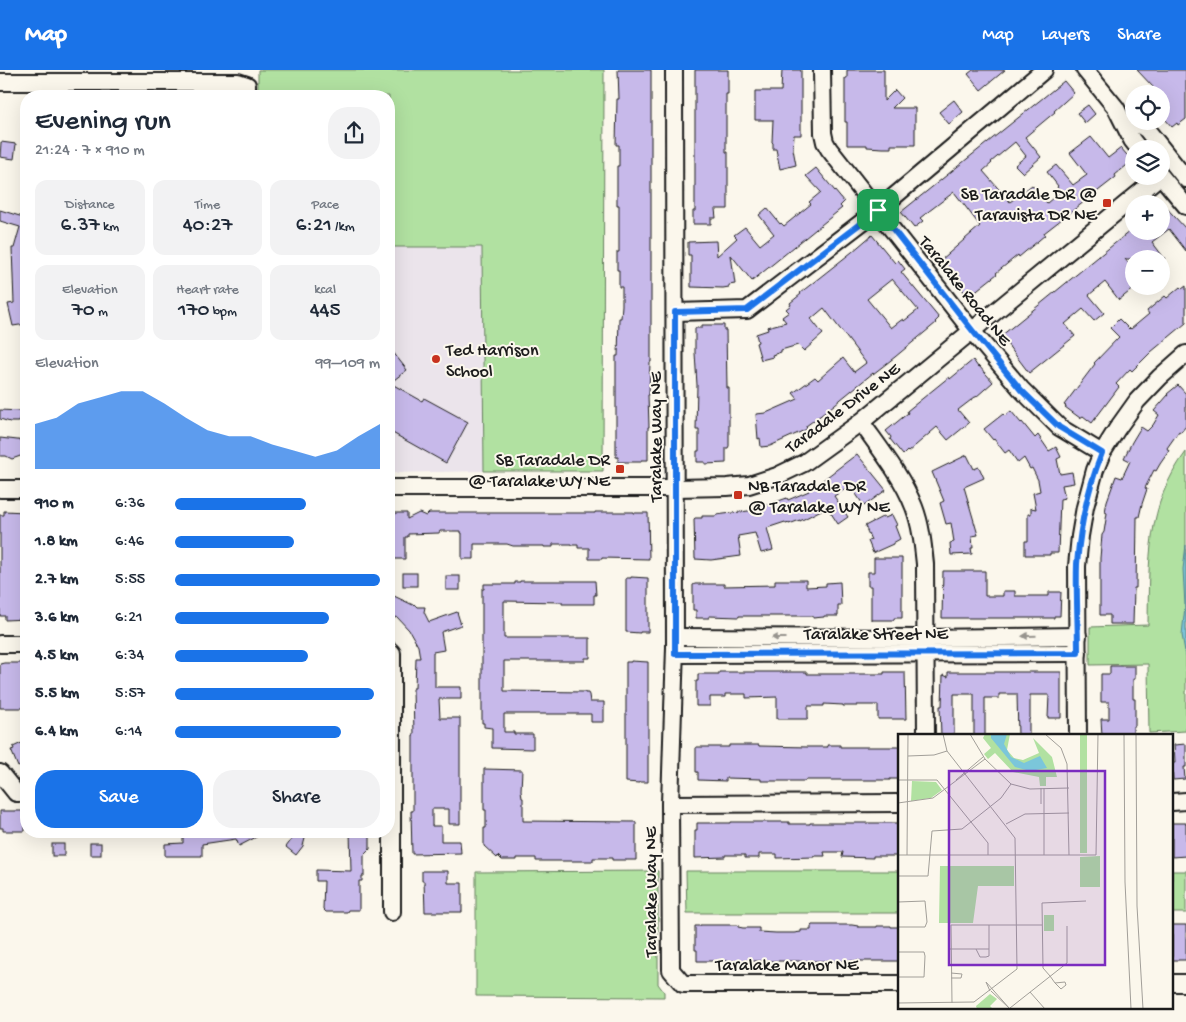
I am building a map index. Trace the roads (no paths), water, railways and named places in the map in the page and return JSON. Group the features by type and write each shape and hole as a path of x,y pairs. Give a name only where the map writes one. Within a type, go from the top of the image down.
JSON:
{"street":[{"name":"Taralake Way NE","path":"674,70 675,646 670,804 671,970 676,977"},
{"name":"Taralake Road NE","path":"822,70 823,133 824,142 829,149 1021,390 1059,427 1102,453"},
{"path":"675,312 747,310 878,210 1044,70"},
{"path":"1085,70 1116,108 1132,140"},
{"path":"0,82 96,89 238,82 247,85 247,90"},
{"path":"1116,108 1125,114"},
{"path":"1147,130 1180,160 1186,179"},
{"name":"Taradale Drive NE","path":"1170,168 1180,160"},
{"name":"Taradale Drive NE","path":"395,488 727,487 749,485 777,476 804,463 861,422 1150,185"},
{"path":"1168,185 1186,206"},
{"path":"1078,734 1077,566 1085,507 1095,470 1102,453 1137,401 1186,354"},
{"path":"861,422 904,485 915,508 922,536 925,564 926,734"},
{"path":"0,490 20,489"},
{"name":"Taralake Street NE","path":"675,646 925,645 1078,636"},
{"path":"0,644 20,644"},
{"name":"Taralake Street NE","path":"925,645 1078,653"},
{"path":"0,773 16,793 20,793"},
{"name":"Taralake Way NE","path":"670,804 898,803"},
{"path":"392,838 392,912"},
{"name":"Taralake Manor NE","path":"676,977 683,984 898,984"}],"water":[{"path":"1186,545 1186,657 1182,635 1185,606 1183,569"}],"place":[{"name":"SB Taradale DR @ Taravista DR NE","path":"1107,203"},
{"name":"Ted Harrison School","path":"436,359"},
{"name":"SB Taradale DR @ Taralake WY NE","path":"620,469"},
{"name":"NB Taradale DR @ Taralake WY NE","path":"738,495"}]}
